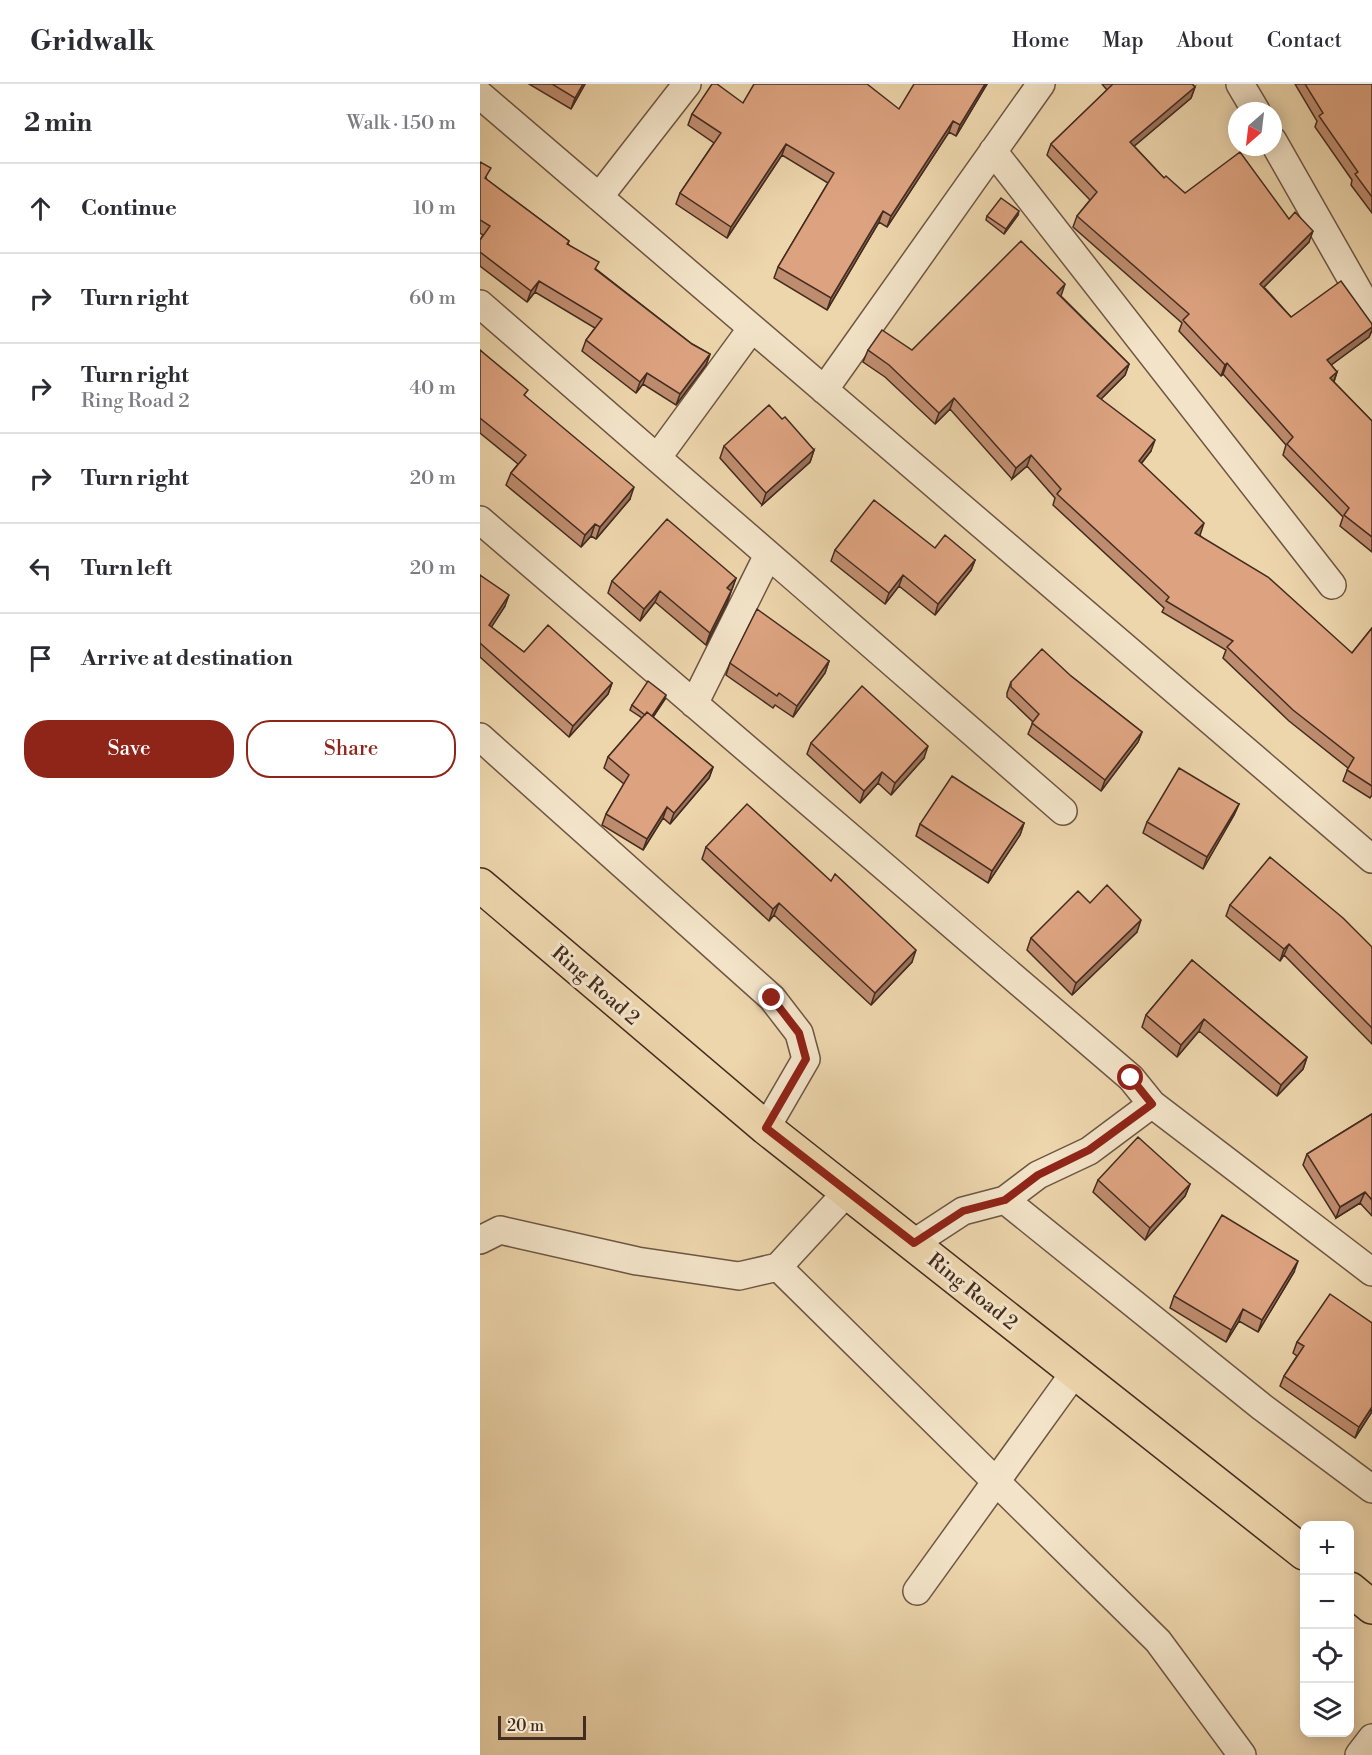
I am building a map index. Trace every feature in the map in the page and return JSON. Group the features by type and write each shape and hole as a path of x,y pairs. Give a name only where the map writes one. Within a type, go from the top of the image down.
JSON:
{"main road":[{"name":"Ring Road 2","path":"480,885 766,1128 1300,1549"},
{"path":"1354,1592 1372,1607"}],"street":[{"path":"599,197 687,84"},
{"path":"824,390 1041,84"},
{"path":"1240,84 1251,102"},
{"path":"480,95 1372,859"},
{"path":"993,151 1332,585"},
{"path":"1282,156 1372,315"},
{"path":"480,304 1063,811"},
{"path":"657,458 752,328"},
{"path":"480,520 1131,1078 1152,1104 1372,1272"},
{"path":"694,704 768,555"},
{"path":"480,737 772,998 799,1033 806,1059 766,1128"},
{"path":"914,1243 963,1211 1005,1200 1038,1175 1089,1150 1152,1104"},
{"path":"480,1240 500,1230 637,1261 739,1276 777,1267 847,1192"},
{"path":"1005,1200 1262,1407 1372,1489"},
{"path":"777,1267 1158,1641 1242,1755"},
{"path":"917,1591 1075,1372"},
{"path":"1359,1755 1372,1738"}],"building":[{"path":"552,84 583,84 575,98"},
{"path":"712,84 717,84 743,103 754,84 867,84 899,109 914,84 985,84 960,125 953,121 891,216 883,211 831,298 778,267 834,173 786,144 731,227 680,193 721,133 692,114"},
{"path":"1113,84 1192,84 1195,87 1130,142 1164,178 1166,176 1185,193 1235,156 1243,156 1289,219 1295,212 1313,231 1260,284 1291,317 1341,281 1372,324 1372,327 1327,360 1337,372 1330,378 1372,421 1372,537 1344,515 1349,508 1287,444 1293,437 1227,363 1225,365 1183,320 1189,314 1077,216 1097,192 1051,144"},
{"path":"1305,84 1372,84 1372,197 1355,174 1358,172 1319,116 1323,113"},
{"path":"480,162 491,168 485,178 569,241 567,244 599,262 595,269 692,344 710,354 680,394 647,373 640,382 586,340 602,319 539,281 531,291 480,252 480,240 490,226 480,220"},
{"path":"1001,198 1019,211 1006,229 987,216"},
{"path":"1021,241 1065,284 1057,293 1129,364 1097,396 1155,440 1139,461 1204,523 1195,533 1268,577 1352,653 1372,628 1372,786 1347,770 1354,758 1293,710 1227,647 1233,641 1166,601 1169,597 1057,494 1061,489 1031,455 1016,468 954,398 939,413 889,365 868,350 882,330 912,350"},
{"path":"480,350 528,390 524,395 634,487 600,527 595,524 585,535 511,473 526,455 480,418"},
{"path":"769,405 782,419 785,417 814,450 766,493 724,446"},
{"path":"874,500 935,548 945,535 975,560 938,604 903,575 889,593 835,550"},
{"path":"667,519 736,578 727,588 731,591 710,633 660,591 644,609 612,581"},
{"path":"480,575 509,595 489,625 524,652 548,625 612,683 573,726 480,643"},
{"path":"757,609 829,661 797,706 779,693 777,696 730,663"},
{"path":"1042,649 1071,676 1142,732 1105,780 1032,723 1039,714 1011,687 1011,682"},
{"path":"648,681 666,695 652,716 647,712 645,715 632,705"},
{"path":"862,686 928,746 895,783 882,772 864,791 811,743"},
{"path":"647,712 713,767 674,813 667,807 647,839 606,814 629,775 608,757"},
{"path":"1179,768 1239,804 1207,857 1147,822"},
{"path":"952,776 1024,823 992,871 920,824"},
{"path":"747,804 831,881 835,874 916,950 875,993 779,903 773,909 706,847"},
{"path":"1270,857 1343,918 1372,947 1372,1028 1289,944 1284,949 1230,905"},
{"path":"1107,885 1141,920 1076,983 1031,938 1078,891 1090,903"},
{"path":"1192,960 1307,1057 1281,1085 1204,1019 1181,1045 1146,1015"},
{"path":"1372,1114 1372,1200 1365,1192 1340,1207 1307,1154"},
{"path":"1138,1137 1190,1184 1150,1228 1098,1180"},
{"path":"1222,1215 1298,1261 1262,1320 1243,1309 1231,1330 1174,1296"},
{"path":"1330,1294 1372,1323 1372,1407 1359,1427 1284,1376 1304,1346 1297,1342"}],"route":[{"path":"772,998 799,1033 806,1059 766,1128 914,1243 963,1211 1005,1200 1038,1175 1089,1150 1152,1104 1131,1078"}]}
